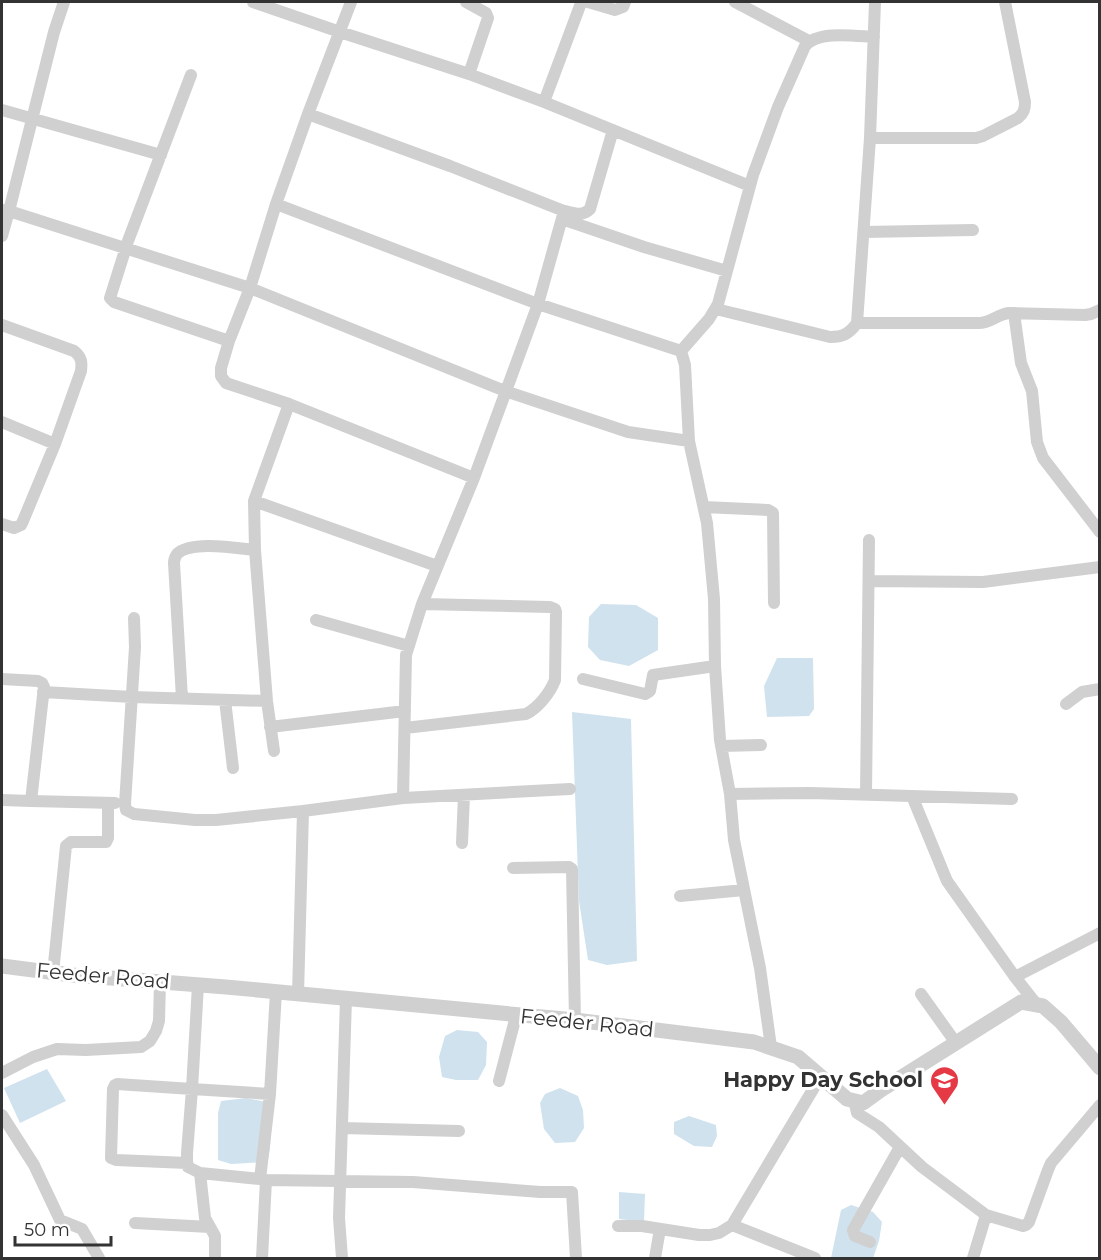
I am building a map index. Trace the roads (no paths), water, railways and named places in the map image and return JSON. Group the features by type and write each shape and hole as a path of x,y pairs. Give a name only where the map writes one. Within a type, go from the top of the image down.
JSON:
{"street":[{"path":"2,236 5,211 64,2"},
{"path":"253,2 469,74 750,186"},
{"path":"351,2 276,204 250,288 220,368 221,376 226,383 289,404 474,478"},
{"path":"466,2 486,13 488,18 469,74"},
{"path":"544,102 582,2"},
{"path":"588,2 615,10 621,9 625,2"},
{"path":"735,2 809,41"},
{"path":"716,309 830,337 846,335 857,323 870,138 875,2"},
{"path":"870,138 976,138 1018,118 1023,113 1025,102 1005,2"},
{"path":"681,351 716,309 750,186 778,107 805,46 809,41 820,37 874,37"},
{"path":"191,75 110,295 111,301 229,340"},
{"path":"2,110 161,155"},
{"path":"308,114 450,166 644,247 728,271"},
{"path":"563,215 580,215 590,209 613,130"},
{"path":"276,204 538,304 681,351"},
{"path":"5,211 250,288 505,391 628,432 689,441"},
{"path":"403,798 406,655 422,604 474,478 538,304 563,215"},
{"path":"864,232 973,230"},
{"path":"857,323 984,323 1004,314 1084,315 1100,310"},
{"path":"1014,313 1021,363 1032,391 1037,442 1042,458 1100,532"},
{"path":"2,325 75,351 82,361 81,371 55,444 21,525 14,528 2,524"},
{"path":"681,351 685,365 689,441 707,523 714,599 715,666 721,746 730,794 734,840 760,968 771,1047"},
{"path":"274,751 267,701 255,550 254,501 289,404"},
{"path":"2,422 55,444"},
{"path":"254,501 438,566"},
{"path":"704,507 768,510 773,513 774,603"},
{"path":"866,794 869,540"},
{"path":"182,698 174,563 176,556 195,546 255,550"},
{"path":"869,581 983,582 1100,567"},
{"path":"405,728 526,714 535,709 551,689 555,680 555,609 550,607 422,604"},
{"path":"134,618 135,647 125,804 126,810 134,814 216,820 403,798 570,789"},
{"path":"316,620 409,646"},
{"path":"583,679 645,694 650,691 653,675 715,666"},
{"path":"2,679 38,681 43,685 31,801"},
{"path":"1066,704 1082,692 1100,689"},
{"path":"43,692 267,701"},
{"path":"225,700 233,768"},
{"path":"270,727 405,711"},
{"path":"721,746 761,746"},
{"path":"730,794 810,793 1012,799"},
{"path":"462,843 464,795"},
{"path":"912,796 946,881 1037,1005"},
{"path":"2,800 125,804"},
{"path":"54,972 66,846 71,843 106,842 108,803"},
{"path":"298,994 303,811"},
{"path":"513,868 572,868 576,1020"},
{"path":"680,896 744,890"},
{"path":"1015,977 1100,933"},
{"name":"Feeder Road","path":"2,966 576,1020 754,1042 798,1057 847,1099 854,1100"},
{"path":"2,1073 33,1057 57,1049 141,1047 150,1041 159,1021 160,982"},
{"path":"198,985 188,1167 200,1173 263,1179 413,1182 540,1192 572,1192 576,1258"},
{"path":"262,1258 263,1179 276,992"},
{"path":"921,994 956,1043"},
{"path":"342,1258 339,1218 346,999"},
{"path":"854,1100 863,1103 1021,1002 1043,1006 1061,1022 1100,1068"},
{"path":"499,1081 516,1016"},
{"path":"618,1226 642,1226 710,1235 719,1233 732,1225 821,1076"},
{"path":"187,1163 111,1158 115,1085 270,1094"},
{"path":"854,1100 857,1113 879,1127 922,1167 986,1215 1023,1226 1029,1222 1051,1163 1100,1105"},
{"path":"2,1115 34,1165 60,1220 82,1229 99,1258"},
{"path":"342,1128 459,1131"},
{"path":"870,1242 855,1236 853,1230 900,1147"},
{"path":"200,1173 205,1218 215,1236 215,1258"},
{"path":"973,1258 986,1215"},
{"path":"135,1223 210,1227"},
{"path":"732,1225 815,1258"},
{"path":"655,1258 660,1229"}],"water":[{"path":"601,604 636,605 658,618 658,650 629,666 600,660 588,647 589,617"},
{"path":"777,658 813,658 814,709 809,716 767,717 764,686"},
{"path":"572,712 631,719 637,961 607,965 588,960 579,901"},
{"path":"457,1030 478,1032 487,1042 486,1065 478,1080 456,1080 442,1077 439,1057 445,1036"},
{"path":"47,1069 66,1101 20,1123 4,1088"},
{"path":"560,1088 578,1096 583,1110 584,1128 575,1142 555,1143 544,1129 540,1103 545,1094"},
{"path":"246,1098 266,1102 268,1108 271,1132 267,1162 231,1164 218,1160 218,1113 221,1101"},
{"path":"689,1116 716,1125 717,1136 712,1147 694,1146 674,1134 674,1122"},
{"path":"619,1192 645,1194 644,1222 619,1219"},
{"path":"851,1205 873,1212 882,1222 873,1258 831,1258 841,1210"}],"place":[{"name":"Happy Day School","path":"944,1106"}]}
